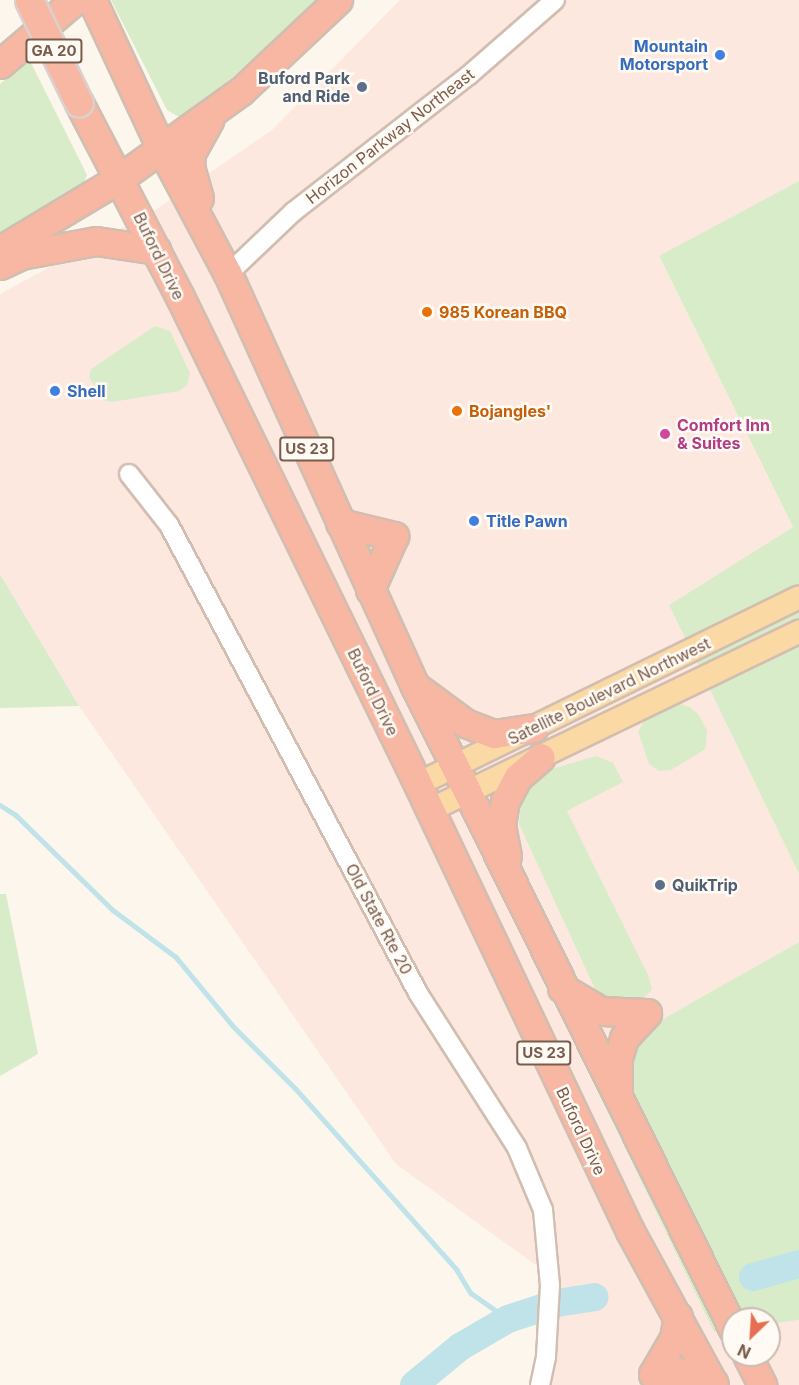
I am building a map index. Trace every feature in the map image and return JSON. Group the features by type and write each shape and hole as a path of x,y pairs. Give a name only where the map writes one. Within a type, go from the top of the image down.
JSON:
{"highway":[{"name":"Buford Drive","path":"29,0 79,103 156,250 418,784 592,1154 714,1384"},
{"path":"0,64 75,0"},
{"name":"US 23","path":"92,0 162,150 228,274 370,590 454,767 618,1102 722,1307"},
{"path":"0,250 162,150 218,108 336,3"},
{"path":"211,243 190,167 198,134 218,108"},
{"path":"0,265 21,255 96,242 156,250"},
{"path":"340,523 394,536 370,590"},
{"path":"415,686 465,723 494,734 534,728"},
{"path":"514,890 501,825 505,801 518,777 541,758"},
{"path":"562,988 602,1011 647,1013 624,1038 618,1058 618,1102"},
{"path":"678,1316 674,1338 653,1374 678,1372 714,1384"},
{"path":"753,1367 762,1385"}],"main road":[{"name":"Satellite Boulevard Northwest","path":"418,784 799,597"},
{"name":"Satellite Boulevard Northwest","path":"430,810 799,632"}],"street":[{"name":"Horizon Parkway Northeast","path":"228,274 293,212 498,50 555,0"},
{"name":"Old State Rte 20","path":"129,474 169,525 418,993 517,1148 543,1210 550,1285 546,1358 540,1385"}],"shaded area":[{"path":"400,0 799,0 799,181 659,257 793,527 669,605 799,874 799,942 584,1065 714,1332 721,1331 721,1367 781,1367 781,1322 799,1320 799,1385 550,1385 548,1274 396,1164 79,706 0,574 0,294 155,210 272,130"}],"green space":[{"path":"111,0 318,0 198,108 179,117 167,110"},
{"path":"29,59 87,175 81,189 0,235 0,84"},
{"path":"799,181 799,874 669,605 793,527 659,256"},
{"path":"155,326 170,331 190,373 187,385 179,391 112,402 103,400 89,377 91,369"},
{"path":"0,574 79,706 0,708"},
{"path":"677,703 690,707 699,715 707,731 706,745 704,750 671,770 659,771 649,764 638,732 646,717"},
{"path":"596,756 613,763 623,782 567,811 648,975 652,990 636,1004 601,1002 519,824 522,794 531,782 548,770"},
{"path":"0,894 6,894 38,1054 0,1076"},
{"path":"799,942 799,1320 781,1322 781,1307 721,1307 721,1331 714,1332 584,1064"}],"waterway":[{"path":"0,805 16,815 113,910 176,957 233,1026 296,1089 457,1270 471,1293 508,1319"},
{"path":"753,1277 799,1264"},
{"path":"414,1385 460,1347 508,1319 557,1303 595,1297"}],"place":[{"name":"Mountain Motorsport","path":"720,55"},
{"name":"Buford Park and Ride","path":"362,87"},
{"name":"985 Korean BBQ","path":"427,312"},
{"name":"Shell","path":"55,391"},
{"name":"Bojangles'","path":"457,411"},
{"name":"Comfort Inn & Suites","path":"665,434"},
{"name":"Title Pawn","path":"474,521"},
{"name":"QuikTrip","path":"660,885"}]}
